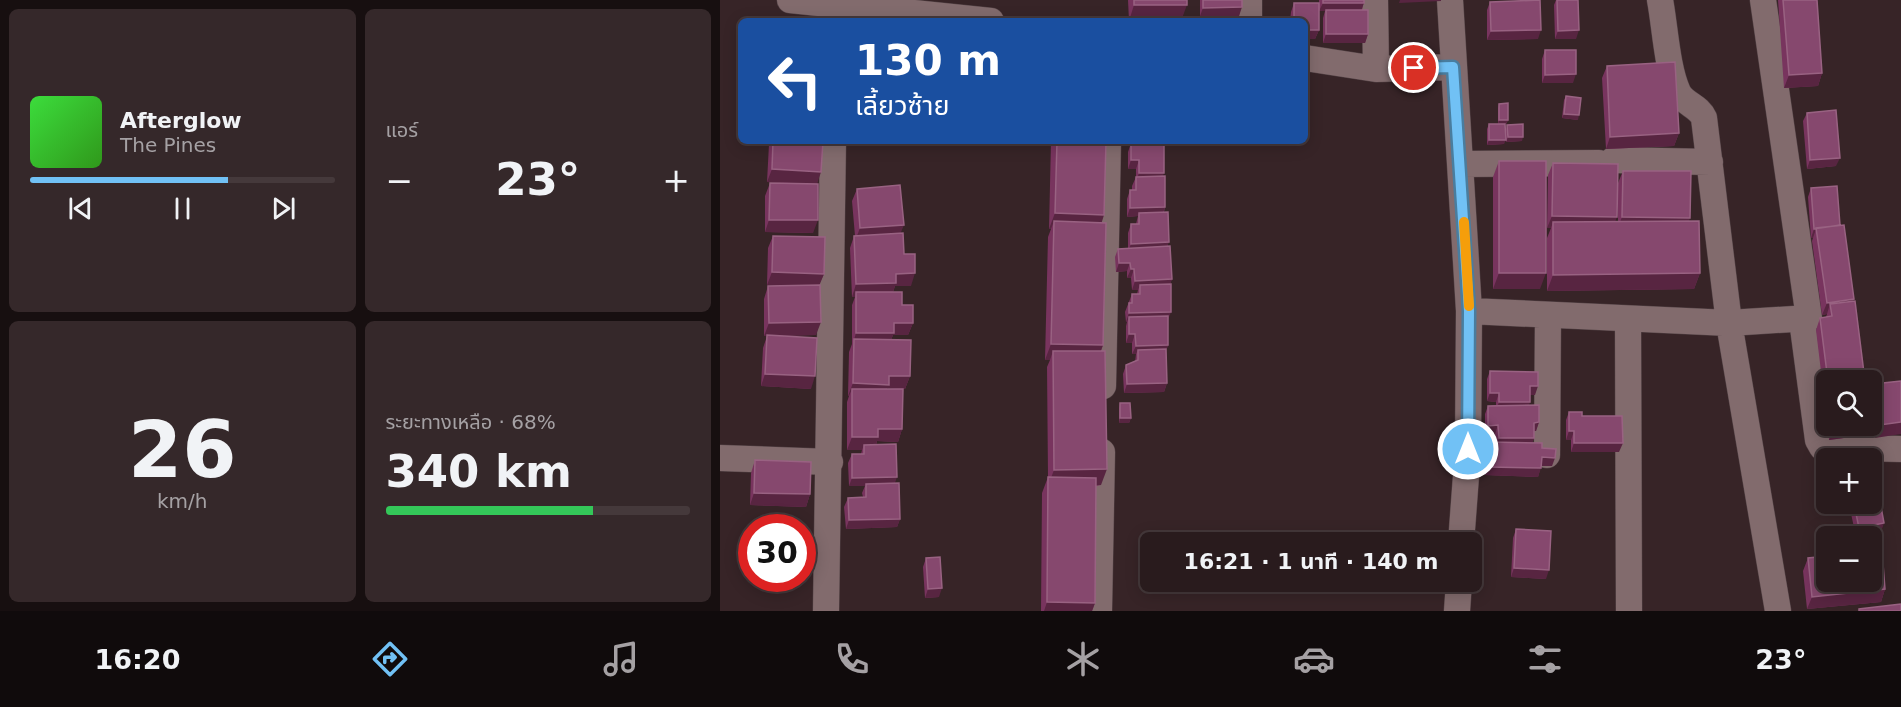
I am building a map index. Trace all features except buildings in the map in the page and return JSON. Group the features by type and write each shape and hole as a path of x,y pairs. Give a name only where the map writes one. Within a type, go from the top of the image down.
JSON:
{"street":[{"path":"790,0 835,12 965,9 984,18"},
{"path":"1249,0 1249,18"},
{"path":"1375,0 1376,69"},
{"path":"1450,0 1469,311 1468,449 1462,532"},
{"path":"1660,0 1673,78 1682,98 1702,113 1729,323 1778,611"},
{"path":"1469,311 1729,323 1809,318 1763,0"},
{"path":"1308,58 1376,69 1453,67"},
{"path":"826,611 833,144"},
{"path":"1099,611 1108,144"},
{"path":"1461,164 1710,162"},
{"path":"1547,455 1548,315"},
{"path":"1628,319 1629,611"},
{"path":"1802,320 1818,440 1822,447 1901,449"},
{"path":"720,458 830,462"},
{"path":"1456,611 1458,592"}],"slow traffic":[{"path":"1464,222 1469,306"}],"route":[{"path":"1414,68 1453,67 1469,311 1468,449"}]}
